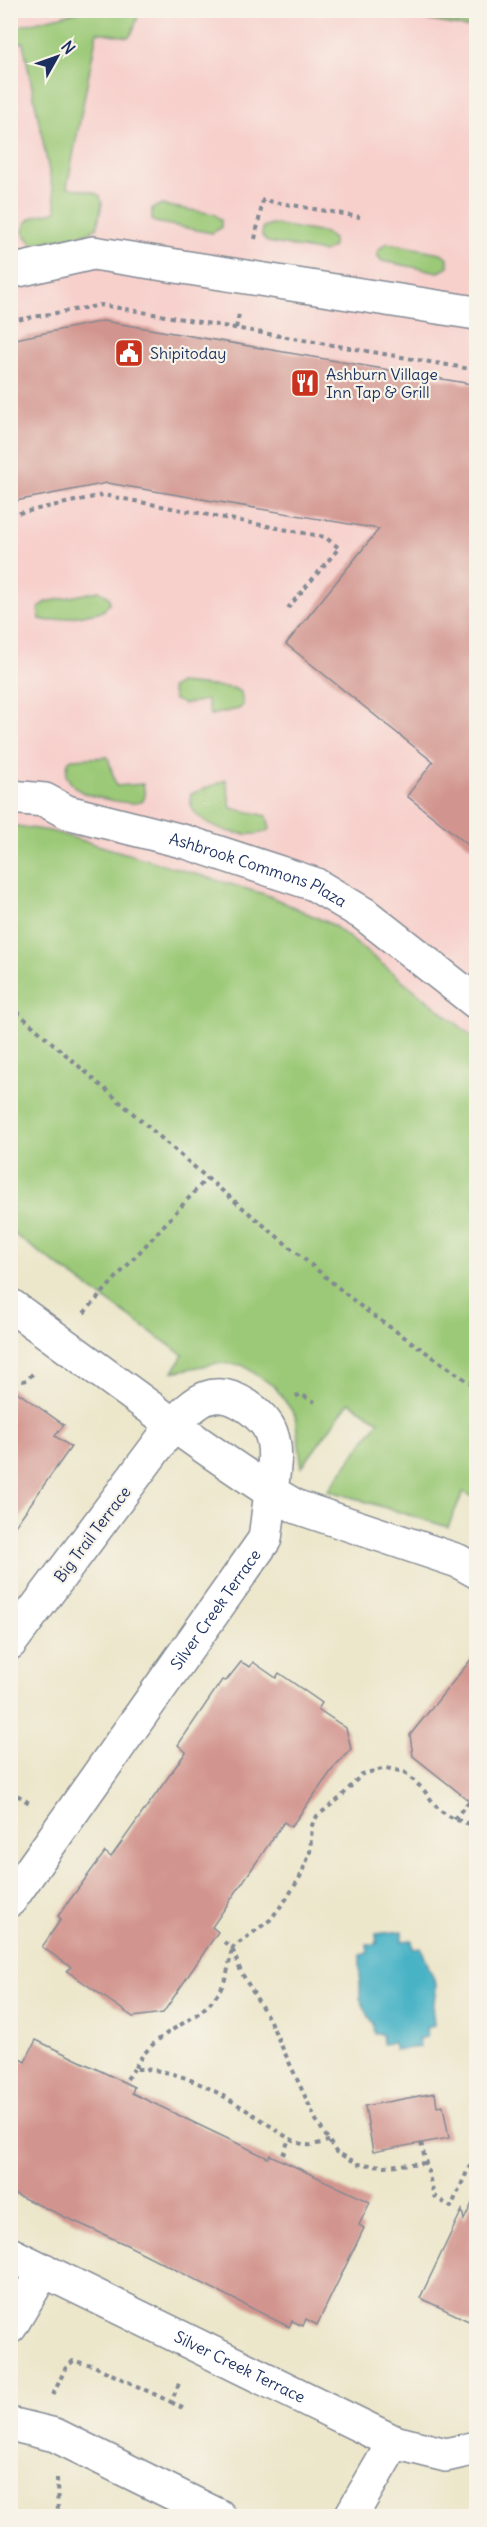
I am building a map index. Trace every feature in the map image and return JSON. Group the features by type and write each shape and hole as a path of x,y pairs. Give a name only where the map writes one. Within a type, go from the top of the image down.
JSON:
{"street":[{"path":"10,272 93,253 477,313"},
{"name":"Ashbrook Commons Plaza","path":"10,797 45,800 67,812 186,842 314,884 364,914 477,1002"},
{"path":"10,1305 210,1454 297,1507 458,1561 477,1571"},
{"name":"Big Trail Terrace","path":"10,1643 173,1425 194,1404 212,1395 233,1396 254,1410 271,1431 275,1460 271,1492"},
{"name":"Silver Creek Terrace","path":"10,1900 254,1558 265,1539 271,1492"},
{"name":"Silver Creek Terrace","path":"10,2254 394,2442 446,2455 477,2448"},
{"path":"10,2328 44,2270"},
{"path":"10,2424 55,2435 219,2517"},
{"path":"351,2517 394,2442"}],"path":[{"path":"10,321 102,305 477,370"},
{"path":"10,515 103,495 325,537 339,548 288,608"},
{"path":"10,1006 207,1178 364,1310 477,1387"},
{"path":"13,1383 27,1380 59,1340 207,1178"},
{"path":"128,2079 155,2040 200,2012 217,1995 228,1971 232,1948 270,1920 300,1877 306,1861 312,1825 317,1816 340,1798 362,1774 386,1768 404,1772 423,1789 439,1810 454,1819 477,1826"},
{"path":"454,1819 473,1797"},
{"path":"224,1942 232,1948 328,2141 336,2152 359,2164 385,2166 426,2163"},
{"path":"134,2068 156,2068 178,2074 214,2091 289,2139 309,2146 328,2141"},
{"path":"283,2155 289,2139"},
{"path":"421,2144 434,2196 451,2207 477,2152"},
{"path":"171,2402 195,2345"},
{"path":"38,2517 57,2516 55,2435 47,2408 65,2369 73,2361 92,2364 186,2410"}],"shaded area":[{"path":"10,11 476,11 476,1039 333,925 267,895 50,831 11,825"}],"green space":[{"path":"85,10 140,11 132,33 128,37 97,32 67,187 93,192 100,196 102,203 97,228 88,233 33,245 23,232 27,221 36,216 57,211 23,42 11,45 11,28"},
{"path":"423,11 476,11 476,29 427,20"},
{"path":"161,205 214,214 221,220 221,228 212,233 155,222 152,220 152,208"},
{"path":"272,224 325,233 333,239 333,247 324,252 267,242 262,236 263,227"},
{"path":"387,243 441,253 448,258 448,267 439,272 382,261 377,255 378,250"},
{"path":"99,591 109,597 110,602 103,611 50,621 40,619 38,609 46,602"},
{"path":"179,683 233,688 241,692 243,705 239,709 210,715 207,700 184,704 174,700 171,688"},
{"path":"108,757 116,786 143,784 145,796 143,801 122,802 87,794 74,787 66,775 68,762 72,759"},
{"path":"226,780 231,808 267,816 270,829 261,833 235,833 207,823 197,815 191,805 191,794"},
{"path":"10,825 50,831 267,895 333,925 476,1039 476,1498 463,1492 448,1527 328,1490 379,1421 349,1402 302,1467 295,1415 275,1387 242,1365 218,1363 173,1372 183,1355 11,1232"}],"water":[{"path":"402,1931 402,1941 412,1940 413,1949 421,1948 436,1984 434,2026 426,2028 427,2037 418,2039 420,2047 395,2050 393,2043 383,2044 382,2034 375,2034 360,1998 360,1955 368,1953 367,1944 377,1944 376,1934"}],"building":[{"path":"103,321 477,385 477,852 407,796 433,762 286,644 379,529 107,483 10,502 10,340"},
{"path":"10,1387 64,1425 55,1436 71,1447 10,1533"},
{"path":"477,1652 477,1807 413,1756 410,1735"},
{"path":"241,1662 250,1667 253,1662 276,1678 279,1673 322,1703 318,1709 346,1728 351,1749 335,1766 291,1827 284,1822 212,1927 218,1932 163,2013 133,2017 67,1971 71,1967 42,1947 61,1919 58,1916 105,1852 111,1857 186,1752 178,1745 222,1680 226,1681"},
{"path":"36,2040 134,2087 132,2093 268,2158 270,2155 370,2202 359,2225 364,2228 317,2325 306,2319 303,2326 292,2321 289,2327 127,2245 10,2192 10,2079 20,2059 25,2062"},
{"path":"435,2093 437,2107 443,2106 449,2138 373,2152 365,2106"},
{"path":"477,2193 477,2325 420,2298 462,2210 464,2220"}],"place":[{"name":"Shipitoday","path":"129,353"},
{"name":"Ashburn Village Inn Tap & Grill","path":"305,383"}]}
